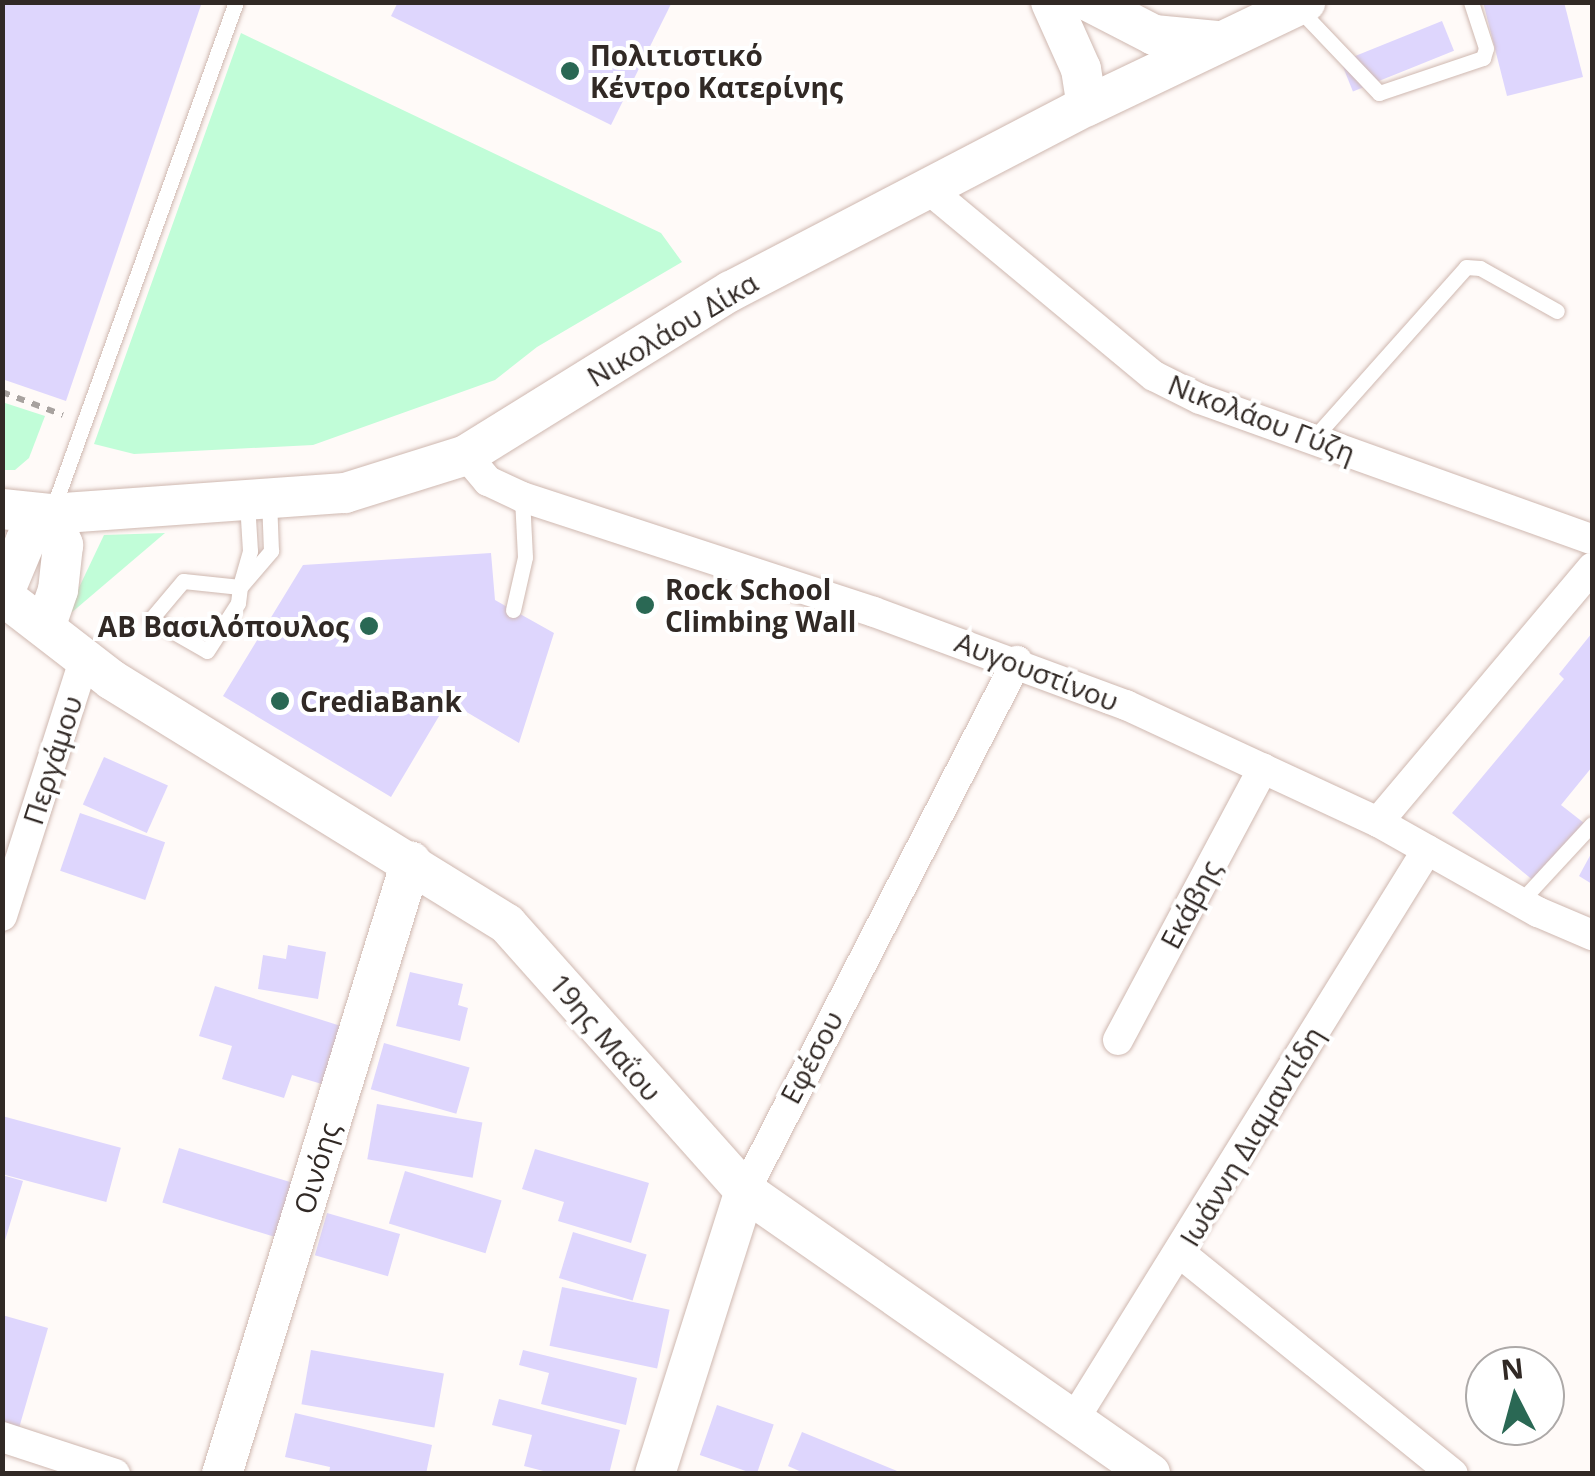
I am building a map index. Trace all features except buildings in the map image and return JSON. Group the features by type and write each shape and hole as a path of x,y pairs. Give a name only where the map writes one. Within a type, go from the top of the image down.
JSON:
{"street":[{"path":"1052,2 1081,69 1086,106"},
{"path":"1086,106 1114,71 1120,50 1109,22 1089,2"},
{"path":"1089,2 1154,35 1220,41"},
{"name":"Νικολάου Δίκα","path":"2,510 50,514 345,492 466,456 731,292 1086,106 1301,4"},
{"name":"Νικολάου Γύζη","path":"926,188 1154,376 1313,440 1592,539"},
{"name":"Αυγουστίνου","path":"466,456 488,481 522,496 1016,661 1378,822 1520,902 1592,935"},
{"path":"44,627 58,590 63,545 50,514"},
{"name":"19ης Μαΐου","path":"50,514 26,540 2,594 84,662 506,924 744,1192 1150,1474"},
{"path":"1378,822 1592,568"},
{"name":"Εφέσου","path":"654,1474 744,1192 1016,661"},
{"name":"Περγάμου","path":"2,916 84,662"},
{"name":"Εκάβης","path":"1118,1040 1263,768"},
{"name":"Ιωάννη Διαμαντίδη","path":"1073,1421 1427,850"},
{"name":"Οινόης","path":"222,1474 411,862"},
{"path":"1180,1253 1453,1474"},
{"path":"2,1437 115,1474"}],"lane":[{"path":"50,514 88,424 236,2"},
{"path":"1301,4 1379,93 1483,58 1486,48 1471,2"},
{"path":"1313,440 1466,267 1480,268 1556,311"},
{"path":"514,610 525,557 522,496"},
{"path":"240,587 183,582 151,619 207,651 238,604 240,587 270,551 258,501"},
{"path":"1520,902 1592,824"}],"path":[{"path":"2,392 88,424"}],"green space":[{"path":"241,33 661,233 682,262 537,347 495,380 313,445 134,454 94,444"},
{"path":"2,402 45,416 29,458 15,470 3,470"},
{"path":"165,533 64,619 104,535"}],"place":[{"name":"Πολιτιστικό Κέντρο Κατερίνης","path":"570,71"},
{"name":"Rock School Climbing Wall","path":"645,605"},
{"name":"ΑΒ Βασιλόπουλος","path":"369,626"},
{"name":"CrediaBank","path":"280,701"}]}
